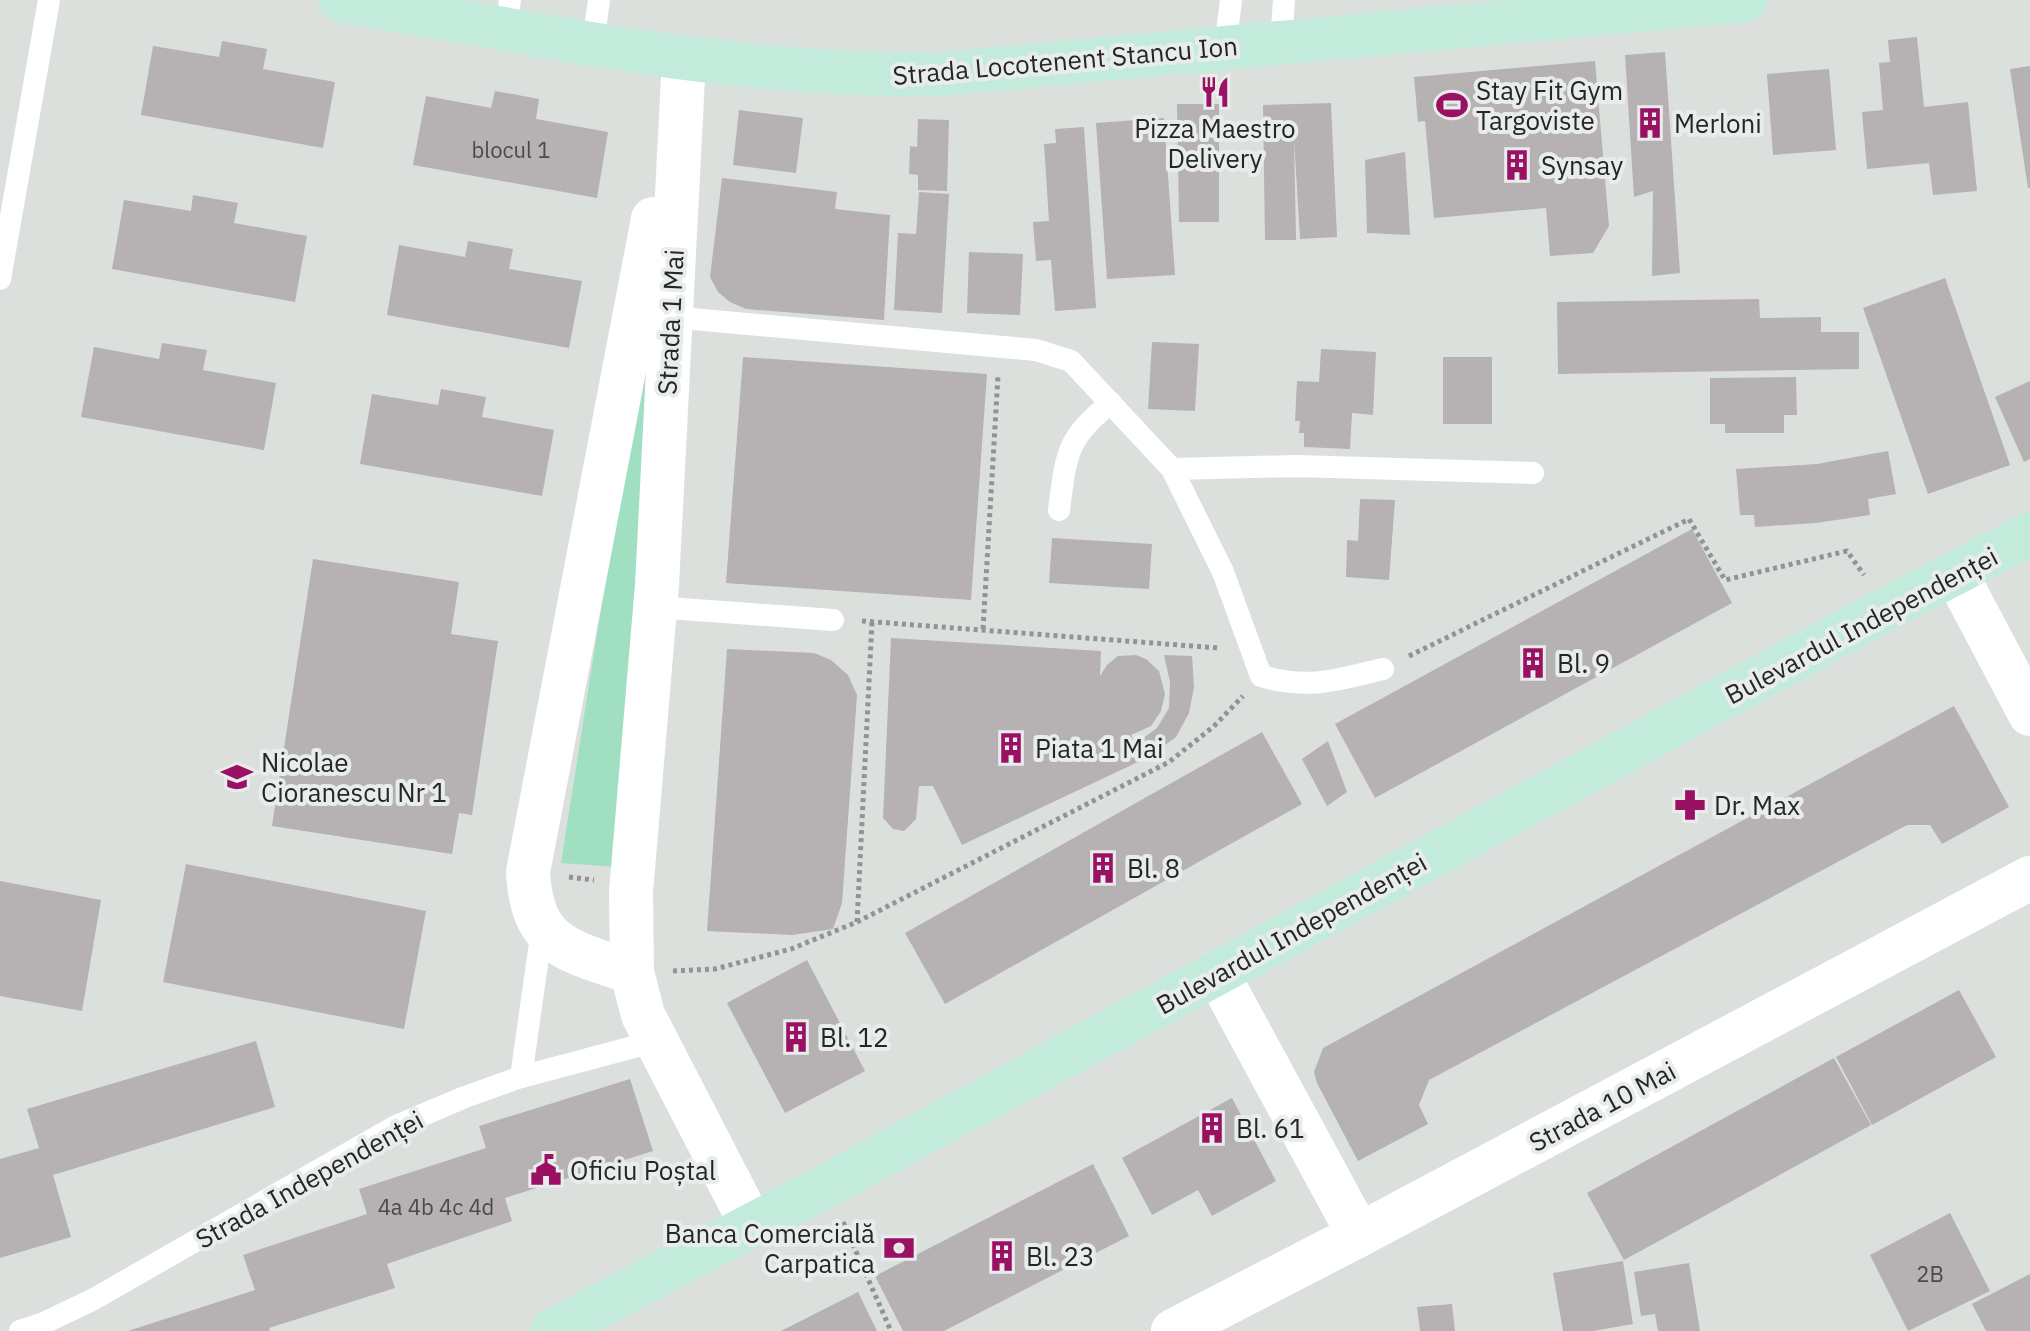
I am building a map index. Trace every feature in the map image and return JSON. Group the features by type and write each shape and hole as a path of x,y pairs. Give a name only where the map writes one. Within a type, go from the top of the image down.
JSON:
{"main road":[{"name":"Strada Locotenent Stancu Ion","path":"340,0 508,14 593,43 684,58 761,68 899,75 957,73 1281,43 1465,13 1746,0"},
{"name":"Bulevardul Independenței","path":"552,1331 826,1186 1888,608 2030,534"}],"street":[{"name":"Strada 1 Mai","path":"684,58 652,315 656,596 631,892 632,972 643,1015 751,1224"},
{"path":"632,972 555,942 536,914 530,852 652,315"},
{"path":"1956,574 2030,714"},
{"name":"Strada 10 Mai","path":"1173,1331 2030,878"},
{"path":"1217,973 1359,1235"}],"lane":[{"path":"0,279 49,0"},
{"path":"593,43 599,0"},
{"path":"1225,48 1231,0"},
{"path":"1281,43 1284,0"},
{"path":"652,315 1036,350 1071,361 1172,469 1223,572 1261,676 1281,682 1318,684 1383,669"},
{"path":"1059,510 1064,469 1075,436 1090,418 1111,403"},
{"path":"1172,469 1296,466 1533,473"},
{"path":"656,596 833,620"},
{"path":"521,1077 536,914"},
{"name":"Strada Independenței","path":"20,1331 94,1299 394,1127 521,1077 656,1041"}],"path":[{"path":"983,629 999,347"},
{"path":"1383,669 1689,519 1725,580 1847,551 1888,608"},
{"path":"833,620 1252,651"},
{"path":"857,922 872,622"},
{"path":"632,972 715,969 791,949 857,922 1169,762 1213,727 1261,676"},
{"path":"842,1220 891,1331"}],"green space":[{"path":"643,341 657,343 618,867 561,863"}],"building":[{"path":"1917,37 1924,107 1968,102 1977,191 1933,195 1929,163 1867,169 1862,112 1883,110 1879,63 1890,62 1888,40"},
{"path":"222,41 267,49 263,69 335,82 323,148 141,115 153,46 219,57"},
{"name":"Merloni","path":"1665,52 1680,273 1652,276 1653,191 1634,197 1625,55"},
{"name":"Synsay","path":"1595,61 1609,226 1593,253 1550,256 1546,208 1434,218 1425,121 1418,122 1414,77"},
{"path":"2030,66 2030,188 2028,188 2010,69"},
{"path":"1829,69 1836,150 1773,155 1767,74"},
{"path":"495,91 539,99 536,119 608,132 597,198 413,165 426,96 491,108"},
{"path":"1331,103 1337,237 1300,239 1294,139 1296,240 1265,240 1263,105"},
{"path":"1177,104 1219,104 1219,222 1179,222"},
{"path":"739,110 803,118 796,173 733,165"},
{"path":"1164,118 1175,275 1107,279 1096,123"},
{"path":"918,119 949,120 947,191 918,190 918,175 909,174 910,146 917,147"},
{"path":"1084,127 1096,308 1055,311 1051,260 1036,261 1033,222 1049,221 1044,144 1056,143 1055,129"},
{"path":"1405,152 1410,235 1367,233 1365,160"},
{"path":"722,178 837,192 835,209 890,215 884,320 746,309 718,292 710,277"},
{"path":"919,192 949,194 942,313 894,310 898,233 916,234"},
{"path":"193,195 238,203 234,223 307,236 295,302 112,269 124,200 191,211"},
{"path":"468,241 513,249 509,269 582,281 569,348 387,315 399,245 465,257"},
{"path":"969,252 1023,254 1020,315 967,313"},
{"path":"1945,278 2010,465 1928,494 1863,308"},
{"path":"1759,299 1760,318 1821,317 1821,332 1859,332 1859,369 1558,374 1557,302"},
{"path":"1152,342 1199,344 1195,411 1148,409"},
{"path":"162,343 207,350 203,370 276,383 264,450 81,417 94,347 159,359"},
{"path":"1321,349 1376,352 1373,415 1352,413 1350,449 1304,447 1304,433 1299,433 1300,421 1295,421 1297,381 1319,382"},
{"path":"743,357 987,374 971,600 726,583"},
{"path":"1443,357 1492,357 1492,424 1443,424"},
{"path":"1796,377 1797,415 1784,415 1784,433 1725,433 1725,424 1710,424 1710,378"},
{"path":"2030,381 2030,459 2024,462 1995,397"},
{"path":"441,389 486,397 482,417 554,430 542,496 360,464 372,394 438,405"},
{"path":"1888,451 1896,494 1868,499 1870,515 1755,527 1754,515 1740,515 1736,469 1817,464"},
{"path":"1360,499 1395,500 1389,580 1346,577 1347,540 1358,541"},
{"name":"Bl. 9","path":"1692,529 1732,603 1375,798 1335,724"},
{"path":"1052,538 1152,544 1149,589 1049,583"},
{"path":"313,559 459,582 451,634 498,641 472,815 459,813 452,854 272,826"},
{"name":"Piata 1 Mai","path":"891,638 1101,651 1100,676 1118,656 1136,655 1146,659 1159,671 1165,694 1161,711 1151,726 1131,735 1140,761 962,845 933,786 919,786 916,819 904,831 893,829 883,818"},
{"path":"727,649 814,653 831,660 848,675 857,695 842,903 833,929 792,935 707,931"},
{"path":"1164,655 1192,656 1194,687 1189,713 1176,737 1152,755 1142,739 1157,728 1169,708 1170,682"},
{"path":"1954,706 2009,807 1942,844 1930,825 1907,825 1429,1080 1419,1105 1428,1124 1358,1161 1317,1083 1314,1072 1323,1048"},
{"name":"Bl. 8","path":"1262,732 1302,804 945,1004 905,933"},
{"path":"1328,741 1347,792 1327,806 1302,759"},
{"path":"186,864 426,911 404,1029 163,982"},
{"path":"0,881 101,900 82,1011 0,996"},
{"name":"Bl. 12","path":"807,960 865,1071 785,1113 727,1003"},
{"path":"1959,990 1996,1057 1872,1125 1836,1057"},
{"path":"256,1041 275,1107 53,1175 71,1237 0,1258 0,1159 39,1148 27,1109"},
{"path":"1834,1058 1871,1125 1624,1260 1587,1193"},
{"path":"630,1079 653,1151 505,1198 512,1221 387,1264 395,1288 269,1328 270,1331 128,1331 255,1290 243,1255 367,1214 359,1189 486,1148 479,1126"},
{"name":"Bl. 61","path":"1232,1098 1276,1181 1212,1216 1198,1190 1152,1215 1122,1158"},
{"name":"Bl. 23","path":"1093,1164 1129,1236 944,1331 903,1331 875,1276"},
{"path":"1950,1213 1990,1291 1908,1331 1870,1255"},
{"path":"1623,1261 1633,1324 1593,1331 1563,1331 1553,1273"},
{"path":"1689,1263 1700,1331 1658,1331 1655,1314 1641,1316 1634,1272"},
{"path":"2030,1274 2030,1331 1986,1331 1972,1304"},
{"path":"858,1292 877,1331 781,1331"},
{"path":"1452,1304 1455,1331 1420,1331 1417,1307"}],"place":[{"name":"Pizza Maestro Delivery","path":"1215,92"},
{"name":"Stay Fit Gym Targoviste","path":"1452,105"},
{"name":"Merloni","path":"1650,123"},
{"name":"Synsay","path":"1517,165"},
{"name":"Bl. 9","path":"1533,663"},
{"name":"Piata 1 Mai","path":"1011,748"},
{"name":"Nicolae Cioranescu Nr 1","path":"237,777"},
{"name":"Dr. Max","path":"1690,805"},
{"name":"Bl. 8","path":"1103,868"},
{"name":"Bl. 12","path":"796,1037"},
{"name":"Bl. 61","path":"1212,1128"},
{"name":"Oficiu Poștal","path":"546,1170"},
{"name":"Banca Comercială Carpatica","path":"899,1248"},
{"name":"Bl. 23","path":"1002,1256"}]}
